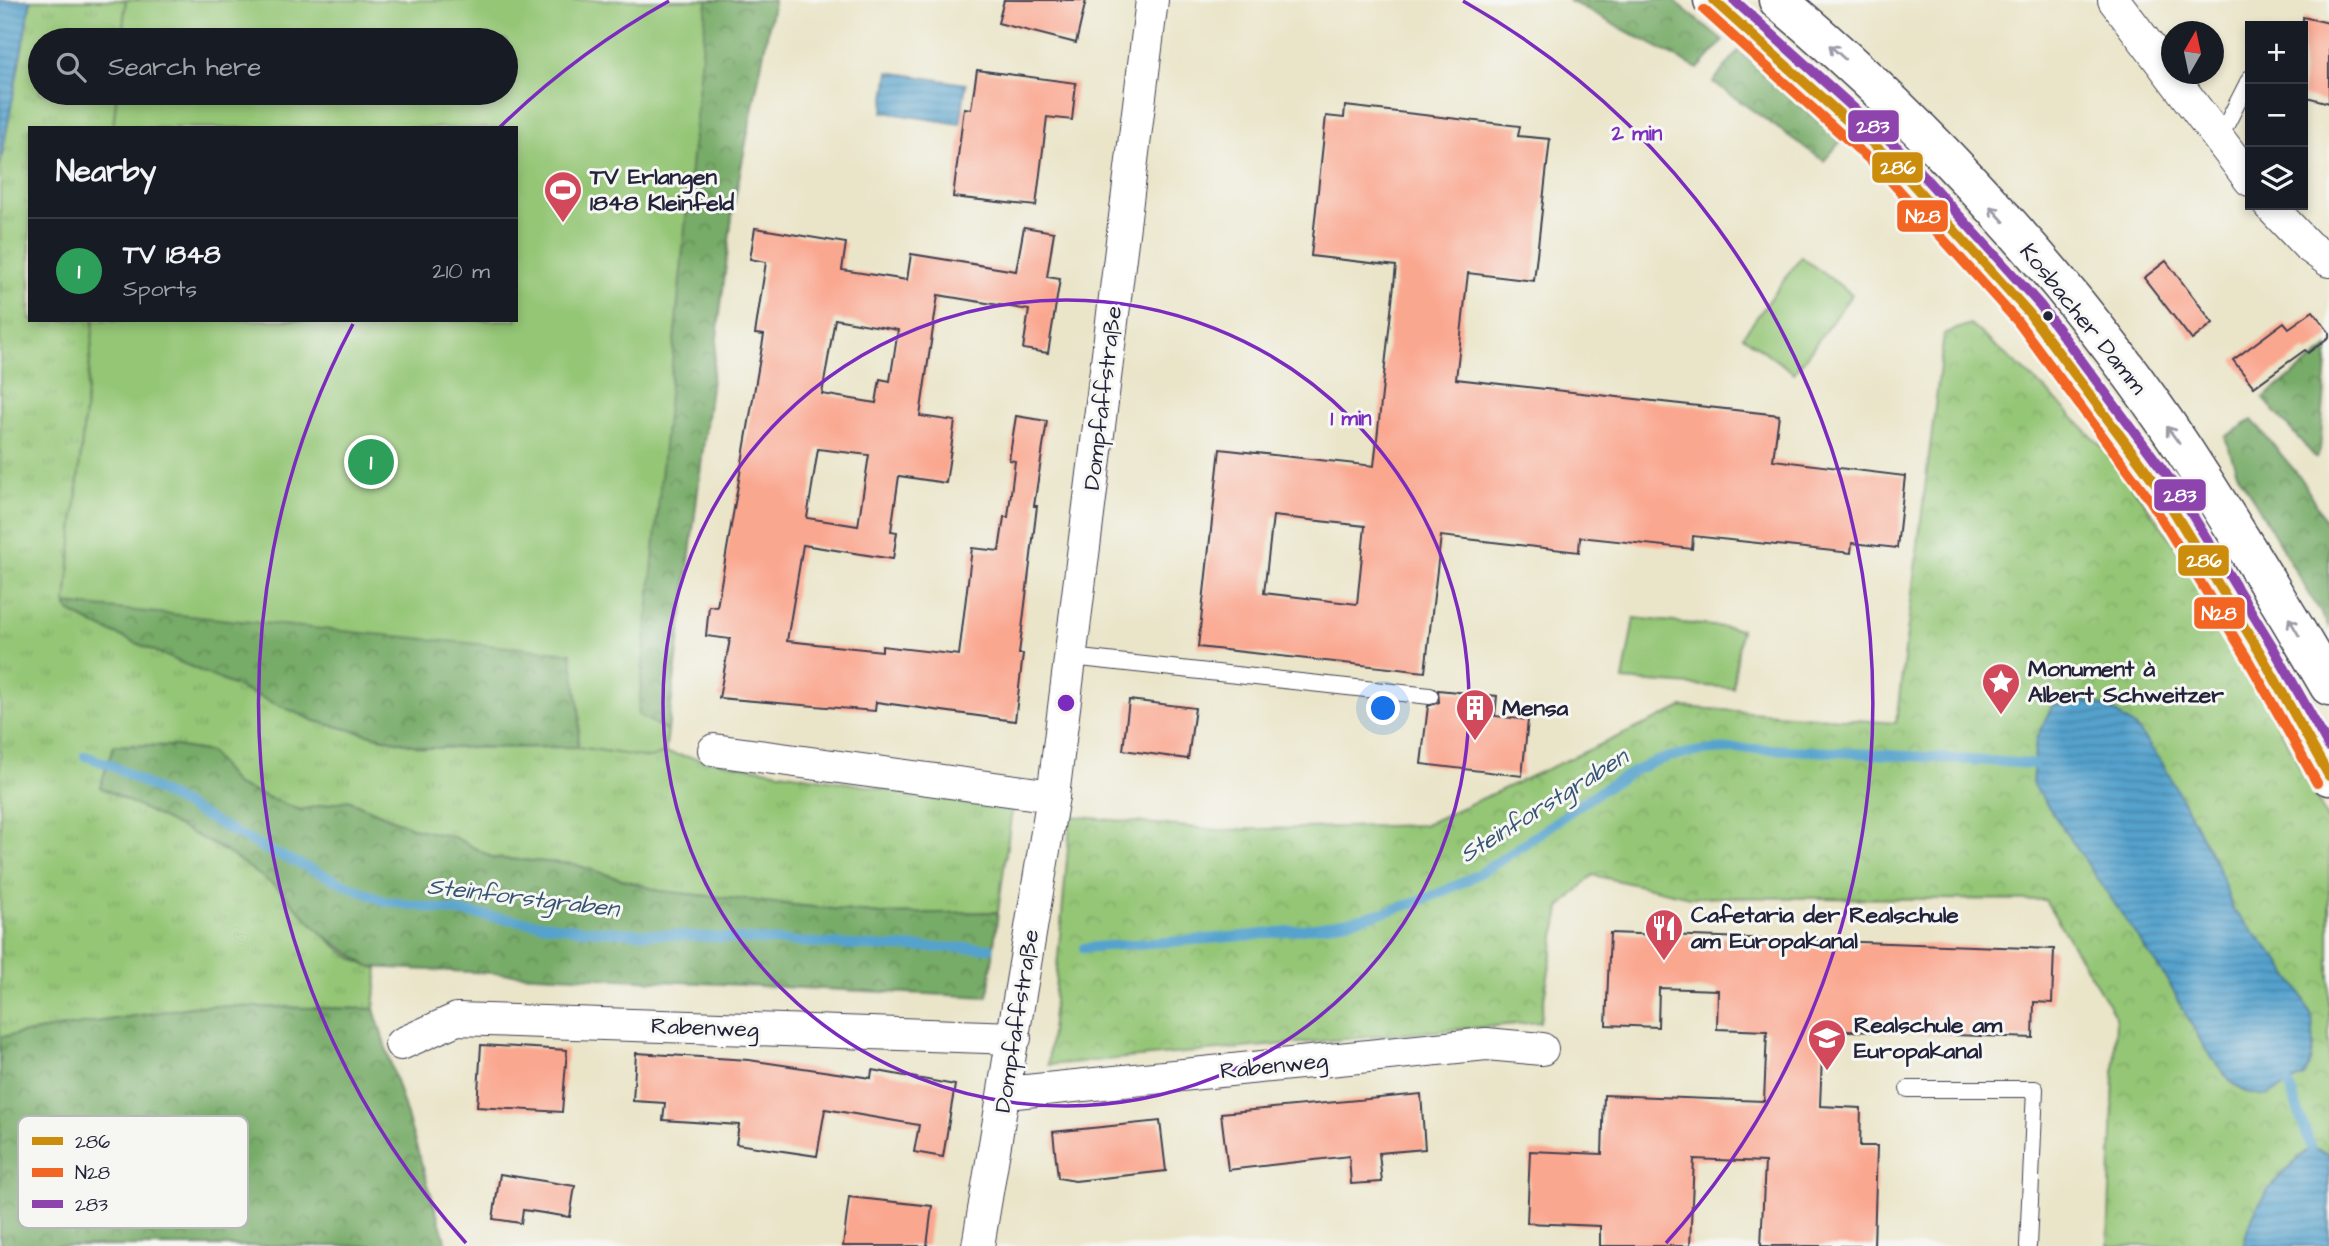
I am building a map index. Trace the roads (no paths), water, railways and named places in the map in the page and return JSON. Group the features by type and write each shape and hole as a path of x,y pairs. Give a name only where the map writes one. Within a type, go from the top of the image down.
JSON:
{"street":[{"name":"Dompfaffstraße","path":"978,1246 1006,1093 1053,796 1152,0"},
{"name":"Kosbacher Damm","path":"1713,0 1890,159 2029,313 2162,492 2259,651 2329,776"},
{"name":"Kosbacher Damm","path":"1778,0 1888,98 1948,159 2073,303 2181,446 2263,574 2329,686"},
{"path":"2114,0 2245,173"},
{"path":"2274,210 2308,246 2329,261"},
{"path":"714,750 1053,796"},
{"name":"Rabenweg","path":"401,1044 457,1019 1015,1038"},
{"name":"Rabenweg","path":"1006,1093 1486,1044 1542,1049"}],"lane":[{"path":"2219,139 2247,84"},
{"path":"1071,657 1430,695"},
{"path":"1908,1089 2035,1089 2028,1246"}],"water":[{"path":"0,0 31,0 0,166"},
{"path":"889,72 966,84 960,124 883,112"},
{"path":"2080,700 2109,708 2138,730 2163,764 2219,869 2233,910 2276,956 2302,995 2312,1017 2314,1045 2311,1063 2304,1076 2267,1096 2245,1092 2230,1081 2205,1049 2169,983 2032,783 2036,739 2052,706"},
{"path":"2311,1147 2329,1154 2329,1246 2243,1246 2253,1215 2268,1191"}],"waterway":[{"name":"Steinforstgraben","path":"1084,948 1287,931 1338,923 1387,911 1435,895 1480,873 1622,778 1669,757 1687,753 1722,749 1775,749 2033,764"},
{"name":"Steinforstgraben","path":"85,756 111,765 265,849 384,901 583,930 887,947 990,948"},
{"name":"Steinforstgraben","path":"2289,1085 2311,1147"}],"place":[{"name":"TV Erlangen 1848 Kleinfeld","path":"563,224"},
{"name":"TV 1848","path":"371,462"},
{"name":"Monument à Albert Schweitzer","path":"2001,716"},
{"name":"Mensa","path":"1475,742"},
{"name":"Cafetaria der Realschule am Europakanal","path":"1664,962"},
{"name":"Realschule am Europakanal","path":"1827,1072"}]}
